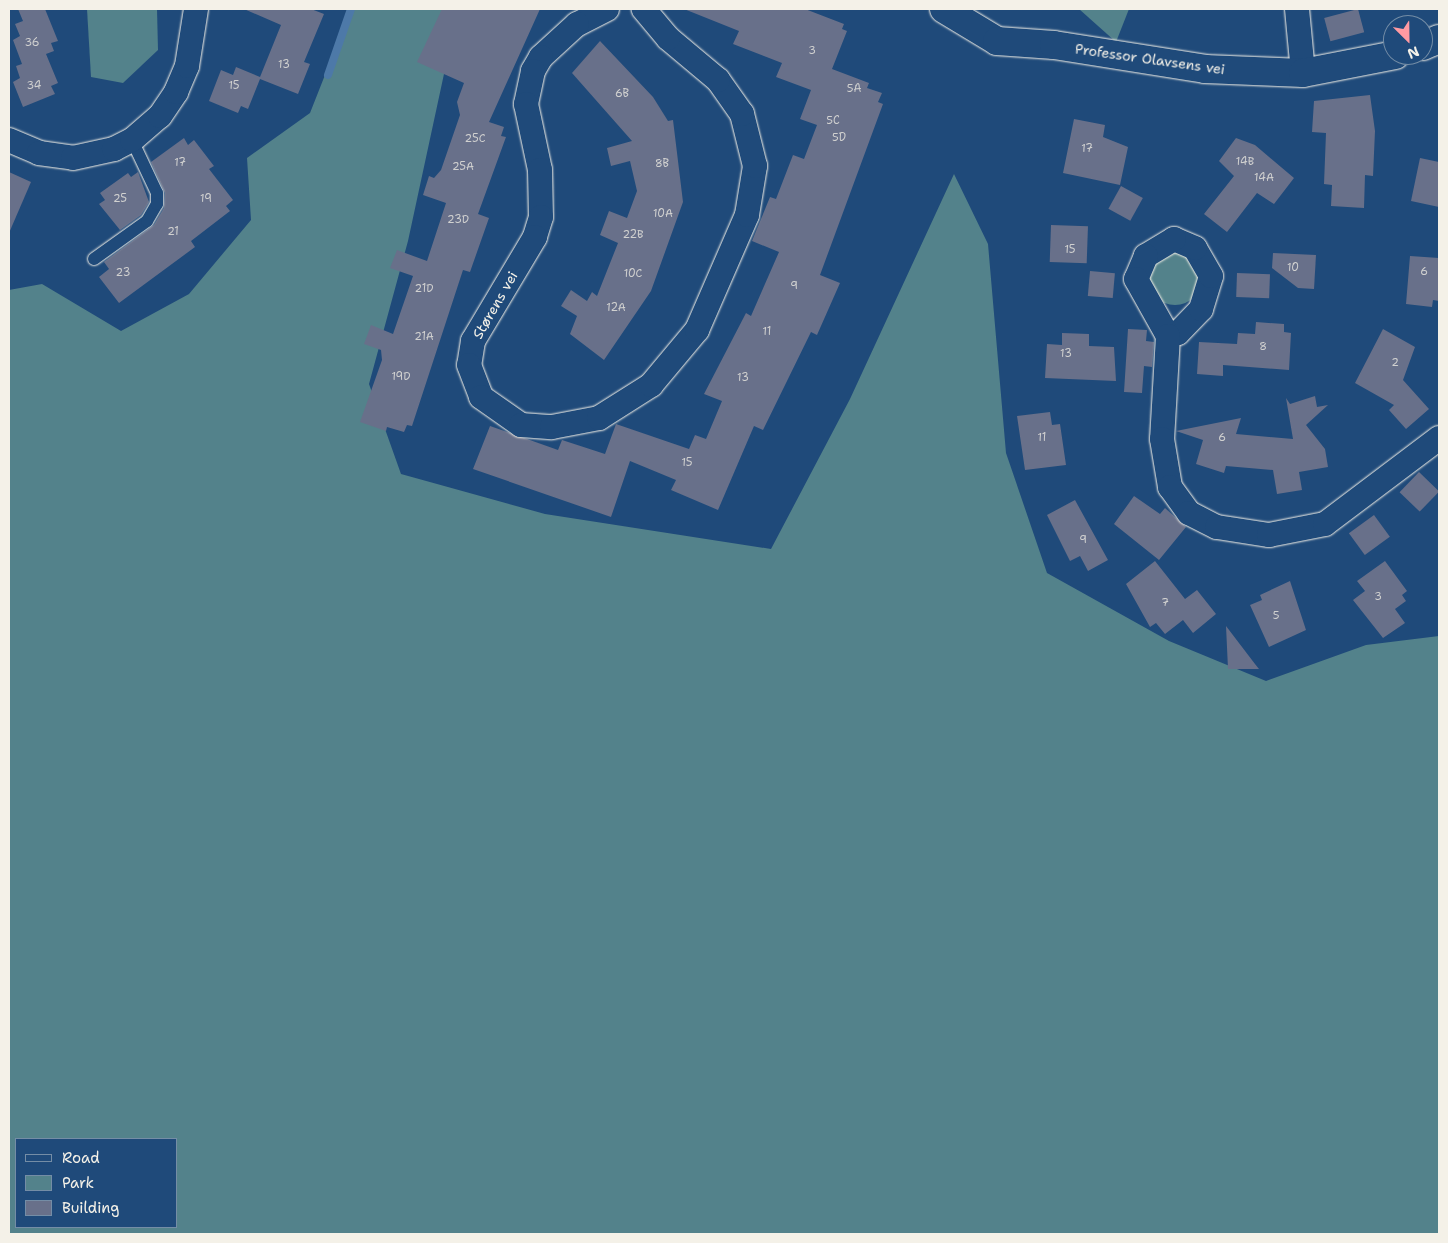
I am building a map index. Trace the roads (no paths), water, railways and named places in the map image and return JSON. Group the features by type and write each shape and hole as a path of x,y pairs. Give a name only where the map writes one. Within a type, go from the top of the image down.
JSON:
{"street":[{"path":"9,140 39,153 73,158 114,149 132,140 160,116 176,92 187,66 196,9"},
{"name":"Størens vei","path":"607,9 576,24 541,57 533,72 526,104 540,170 540,217 535,237 473,341 469,365 481,397 489,407 521,425 552,427 599,418 651,384 697,330 747,215 755,166 742,114 718,80 668,38 644,9"},
{"name":"Professor Olavsens vei","path":"944,9 997,41 1054,45 1205,69 1303,73 1383,57"},
{"path":"1297,9 1303,73"},
{"path":"1168,336 1163,461 1170,487 1190,513 1217,528 1269,535 1325,524 1439,438"}],"lane":[{"path":"94,259 147,221 157,204 157,193 132,140"}],"waterway":[{"path":"328,75 351,9"}]}
